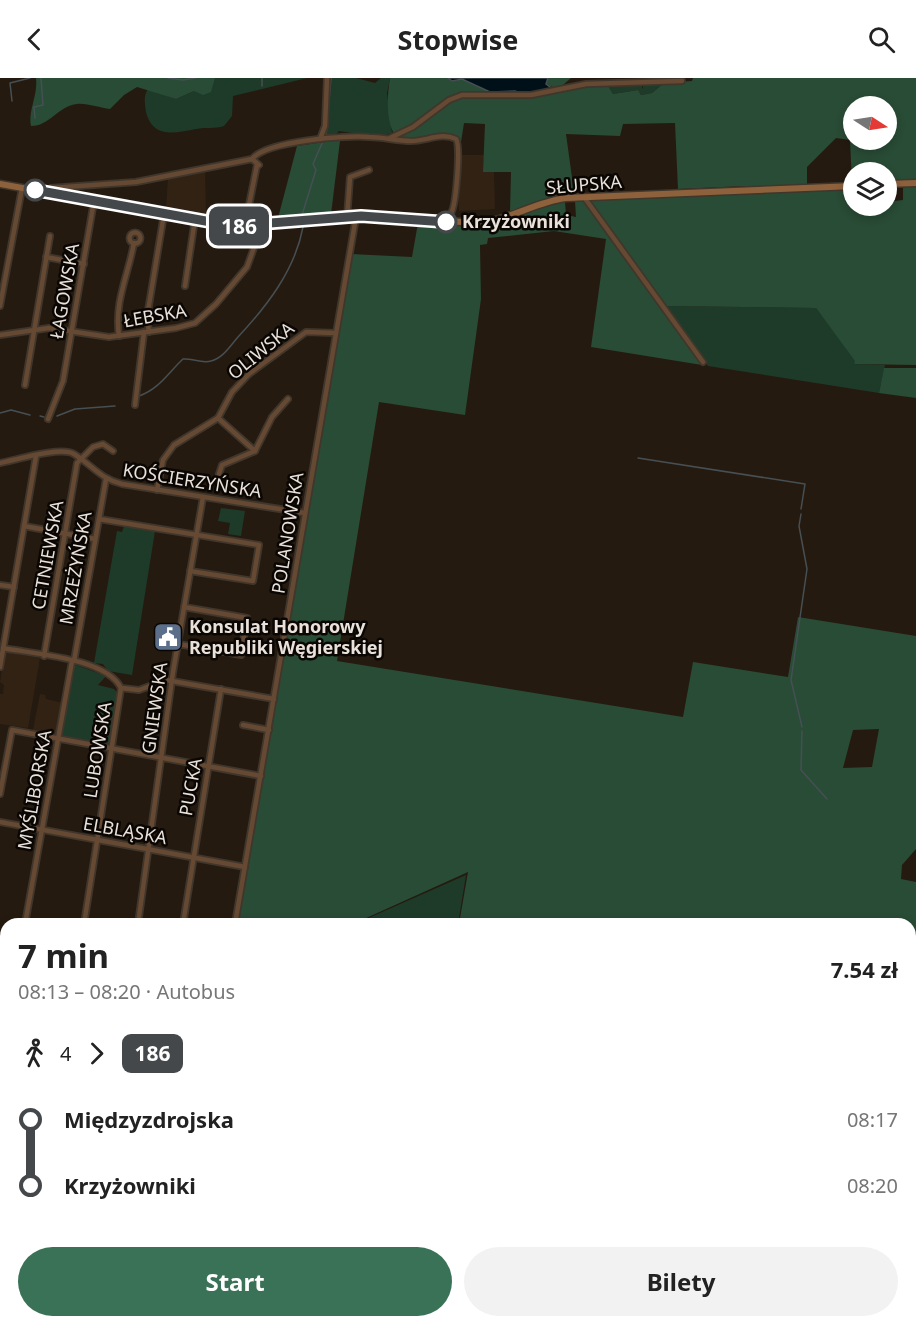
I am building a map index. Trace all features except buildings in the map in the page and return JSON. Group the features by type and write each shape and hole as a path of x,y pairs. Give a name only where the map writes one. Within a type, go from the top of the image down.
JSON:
{"street":[{"path":"320,139 325,126 327,78"},
{"path":"390,138 413,127 449,100 462,95 531,95 586,84 682,81"},
{"path":"245,225 256,154 268,149 320,139 390,138 418,141 446,135 456,139 459,150 456,169 456,206 452,213"},
{"path":"46,192 51,188 146,180 256,163"},
{"path":"347,218 350,177 355,173 369,170"},
{"path":"897,184 916,183"},
{"name":"SŁUPSKA","path":"0,184 164,214 245,225 356,217 479,223 496,221 547,201 584,197 843,186"},
{"path":"0,306 22,188"},
{"path":"584,197 703,362"},
{"name":"ŁAGOWSKA","path":"48,419 62,385 94,201"},
{"path":"135,405 164,214"},
{"name":"POLANOWSKA","path":"236,918 356,217"},
{"path":"185,286 195,219"},
{"name":"ŁEBSKA","path":"0,335 49,328 96,336 119,336 186,326 204,317 247,267 255,245 256,225"},
{"path":"25,385 50,236"},
{"path":"119,336 116,315 134,243"},
{"path":"46,257 84,264"},
{"name":"OLIWSKA","path":"157,490 163,460 174,445 218,418 238,384 291,342 309,331 336,333"},
{"path":"219,474 222,465 255,451 272,417 288,399"},
{"path":"218,418 255,451"},
{"name":"KOŚCIERZYŃSKA","path":"81,460 93,447 103,444 113,451"},
{"name":"KOŚCIERZYŃSKA","path":"0,463 64,450 75,454 106,479 122,484 305,513"},
{"path":"0,667 36,456"},
{"name":"CETNIEWSKA","path":"44,656 77,463 81,460"},
{"name":"MRZEŻYŃSKA","path":"73,661 106,479"},
{"name":"GNIEWSKA","path":"139,918 172,680 203,497"},
{"path":"99,519 259,545 253,581 190,571"},
{"path":"24,526 95,539"},
{"path":"0,585 14,587"},
{"path":"178,644 241,655 247,618 184,607"},
{"path":"3,648 73,661 102,670 115,678 122,688 139,690 172,680 274,699"},
{"name":"MYŚLIBORSKA","path":"26,918 73,661"},
{"name":"LUBOWSKA","path":"85,918 122,688"},
{"name":"PUCKA","path":"184,918 221,689"},
{"path":"243,725 269,730"},
{"path":"0,794 12,730 261,776"},
{"name":"ELBLĄSKA","path":"0,822 245,867"}],"shaded area":[{"path":"448,78 548,78 546,84 554,90 523,94 515,91 490,92 462,79 452,81"},
{"path":"459,155 484,155 483,172 494,172 495,209 459,211 457,171"},
{"path":"205,169 206,216 166,209 168,178 198,173"},
{"path":"5,652 40,658 28,728 0,724 0,694 3,694 4,685 0,682"},
{"path":"40,694 45,695 46,699 63,703 57,734 49,733 48,735 33,730"}],"green space":[{"path":"36,78 215,78 211,92 203,95 194,91 176,99 137,87 124,95 110,109 77,104 64,108 44,123 31,126"},
{"path":"215,78 307,78 233,96 232,116 224,126 166,132 154,127 149,121 145,100 148,89 176,99 212,83"},
{"path":"329,78 356,78 375,83 381,78 390,78 387,93 392,133 379,137 339,131 335,135 325,137"},
{"path":"390,78 448,78 452,81 462,79 490,92 514,91 523,94 553,87 546,85 548,78 571,78 557,90 607,84 613,94 638,90 641,95 652,93 664,83 692,81 693,78 916,78 916,365 854,364 855,361 816,308 664,306 661,309 702,365 591,347 606,239 554,231 488,238 487,244 480,245 481,299 465,415 379,402 337,661 683,717 693,662 788,677 798,617 916,636 916,849 902,865 901,879 916,882 916,918 460,918 468,872 366,918 239,918 351,254 412,257 418,223 465,226 493,224 546,205 565,202 566,215 576,217 575,201 747,193 746,186 678,189 675,123 623,124 620,136 566,134 574,192 538,201 510,213 511,172 483,172 485,124 464,123 461,142 450,136 398,139 389,119","holes":["843,96 897,96 897,150 850,150 851,162 897,162 897,187 903,187 903,200 897,201 897,216 843,216 843,182 807,184 807,167 836,138 843,139","879,729 872,767 843,768 853,730"]},
{"path":"664,83 652,93 641,95 638,90 613,94 607,84 641,84 643,89 643,84"},
{"path":"340,141 331,214 278,218 297,146"},
{"path":"664,306 816,308 856,361 854,364 885,365 879,393 708,366"},
{"path":"884,368 916,368 916,398 879,393"},
{"path":"221,508 245,511 241,536 228,534 230,523 218,521"},
{"path":"124,526 155,531 132,675 108,671 103,664 94,663 117,531 122,532"},
{"path":"76,665 106,676 98,685 114,689 119,695 111,741 107,745 62,736"},
{"path":"466,875 459,918 369,918"}],"waterway":[{"path":"12,101 10,83 30,78"},
{"path":"35,118 34,107 43,105 41,78"},
{"path":"168,78 183,80 195,78"},
{"path":"262,78 262,86"},
{"path":"326,136 331,78"},
{"path":"302,215 316,170 313,164 323,141"},
{"path":"139,396 158,385 183,359 208,362 226,351 259,313 287,273 303,227"},
{"path":"57,416 75,409 115,406"},
{"path":"0,413 11,410 30,415"},
{"path":"40,416 44,417"},
{"path":"638,458 805,484 801,509"},
{"path":"801,514 799,526 807,569 791,680 802,727"},
{"path":"802,731 801,770 827,799"}],"bus line":[{"name":"186","path":"35,190 233,226 361,216 446,222"}],"place":[{"name":"Krzyżowniki","path":"446,222"},
{"name":"Konsulat Honorowy Republiki Węgierskiej","path":"168,637"}]}
